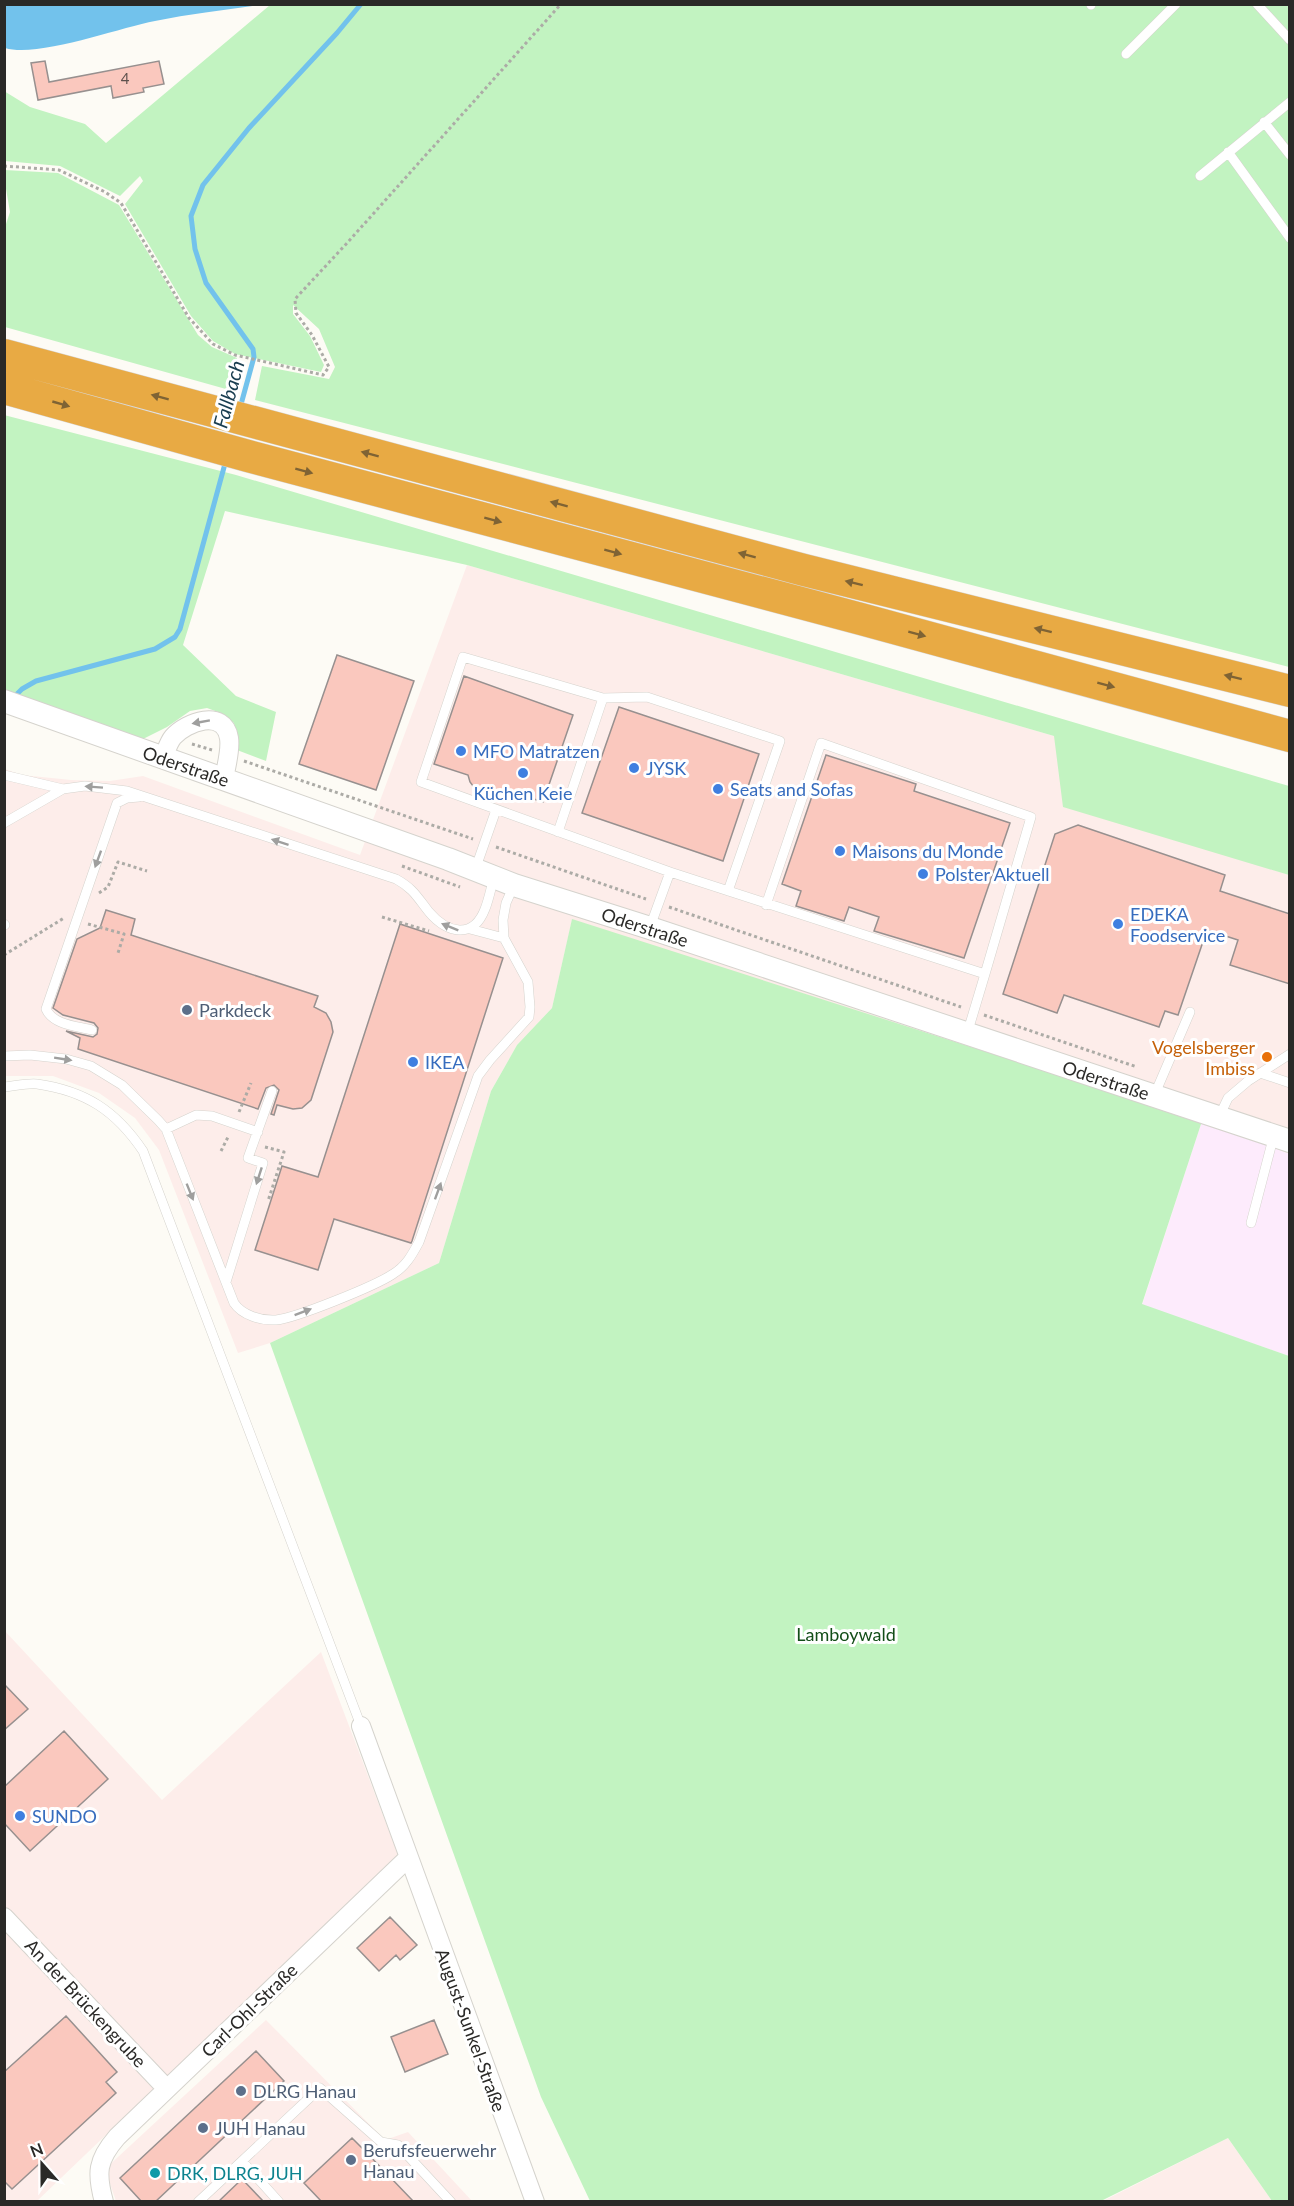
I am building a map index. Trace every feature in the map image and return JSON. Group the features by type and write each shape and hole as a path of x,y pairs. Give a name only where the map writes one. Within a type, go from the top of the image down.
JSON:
{"highway":[{"path":"4,355 804,570 1290,691"},
{"path":"4,388 248,456 816,606 1290,736"}],"street":[{"name":"Oderstraße","path":"4,701 494,877 1282,1138"},
{"path":"163,758 172,738 187,725 206,719 216,722 225,727 229,735 230,748 224,779"},
{"name":"August-Sunkel-Straße","path":"361,1726 535,2202"},
{"name":"Carl-Ohl-Straße","path":"104,2202 99,2182 99,2168 106,2150 408,1858"},
{"name":"An der Brückengrube","path":"4,1917 167,2089"}],"lane":[{"path":"1126,54 1176,4"},
{"path":"1257,4 1290,39"},
{"path":"1200,176 1290,102"},
{"path":"1264,122 1290,155"},
{"path":"1228,152 1290,238"},
{"path":"728,891 780,741 648,697 603,698 464,657 421,782 766,905 985,974"},
{"path":"558,832 603,698"},
{"path":"766,905 821,742 1031,817 967,1034"},
{"path":"4,775 63,789 85,786 108,788 153,798 273,840 396,879 415,892 440,923 504,938"},
{"path":"4,823 63,789"},
{"path":"92,1030 57,1021 48,1014 46,1009 117,803 127,798 153,798"},
{"path":"465,930 478,922 485,910 494,877 496,810"},
{"path":"650,928 670,872"},
{"path":"4,1056 66,1059 91,1066 122,1085 166,1129 239,1311 255,1317 275,1320 295,1316 378,1283 408,1263 419,1242 478,1076 529,1017 528,982 504,938 503,920 506,903 494,877"},
{"path":"1155,1096 1190,1012"},
{"path":"1219,1117 1228,1098 1260,1073 1290,1054"},
{"path":"1260,1073 1290,1083"},
{"path":"4,1087 35,1084 71,1092 104,1107 129,1131 143,1151 361,1726"},
{"path":"226,1282 263,1163 248,1158 272,1091"},
{"path":"166,1129 196,1115 212,1116 258,1132"},
{"path":"1251,1223 1282,1138"},
{"path":"198,2202 320,2088 381,2142 398,2145 451,2202"},
{"path":"242,2161 279,2202"}],"path":[{"path":"4,166 59,170 105,192 121,203 200,332 213,344 235,355 322,375 329,367 312,334 296,313 295,299 561,4"},
{"path":"4,955 65,917 124,934 118,953"},
{"path":"382,917 452,938 465,930"}],"shaded area":[{"path":"467,565 1054,736 1237,858 1289,875 1289,1154 1202,1121 572,920 552,1008 517,1045 491,1091 439,1263 270,1343 238,1353 159,1150 135,1118 99,1093 53,1076 5,1076 5,769 22,775 71,780 110,781 143,776 360,855"},
{"path":"1202,1121 1289,1154 1289,1356 1142,1305"},
{"path":"4,1630 162,1800 321,1652 398,1855 37,2201 5,2201"},
{"path":"266,2020 385,2140 408,2132 472,2201 116,2201 105,2169"},
{"path":"1228,2138 1272,2201 1101,2202"}],"green space":[{"path":"270,5 1289,5 1289,667 255,400 262,366 329,379 335,367 319,329 293,305 293,314 310,336 324,365 321,372 235,354 213,341 191,316 125,204 143,181 140,176 120,196 60,166 5,161 4,91 30,107 85,124 106,143"},
{"path":"5,170 58,173 119,205 198,335 212,347 237,358 233,391 5,327 4,230 10,212"},
{"path":"4,415 236,475 1289,786 1289,875 1063,807 1054,736 467,565 225,511 183,645 236,696 276,712 266,761 237,750 234,723 218,712 207,708 190,711 167,727 143,739 5,692"},
{"name":"Lamboywald","path":"572,919 1202,1121 1142,1304 1289,1356 1289,2201 1272,2201 1228,2138 1101,2201 590,2201 541,2097 270,1343 439,1263 491,1091 517,1045 552,1008"}],"water":[{"path":"5,4 260,5 168,19 57,46 19,50 5,48"}],"building":[{"path":"45,61 49,82 159,61 164,84 143,88 144,92 113,98 111,86 38,100 31,63"},
{"path":"337,655 414,681 376,790 299,764"},
{"path":"464,676 573,715 543,802 522,795 510,801 493,801 479,794 468,775 434,764"},
{"path":"619,707 759,754 723,861 582,813"},
{"path":"826,755 916,784 914,791 1010,823 964,958 874,931 879,917 849,907 844,921 796,906 801,891 782,884"},
{"name":"EDEKA Foodservice","path":"1078,825 1225,875 1220,891 1290,914 1290,984 1230,965 1238,940 1207,930 1178,1015 1165,1011 1159,1027 1064,995 1057,1013 1003,994 1055,834"},
{"name":"Parkdeck","path":"106,910 135,919 131,935 318,996 314,1007 326,1013 333,1032 311,1100 302,1108 293,1109 277,1105 274,1115 271,1114 279,1090 274,1085 266,1088 258,1109 78,1049 80,1038 66,1031 93,1037 97,1034 98,1028 94,1023 63,1015 53,1008 77,939 100,928"},
{"name":"IKEA","path":"400,924 503,958 412,1241 411,1243 334,1219 318,1270 255,1250 282,1166 318,1177"},
{"path":"4,1684 28,1709 4,1730"},
{"path":"64,1731 108,1779 30,1851 4,1823 4,1787"},
{"path":"390,1917 417,1945 400,1960 396,1955 379,1971 357,1948"},
{"path":"66,2016 117,2072 106,2082 116,2093 12,2189 4,2181 4,2072"},
{"path":"434,2020 448,2054 405,2072 391,2037"},
{"path":"256,2051 284,2081 155,2202 142,2202 120,2178"},
{"name":"Berufsfeuerwehr Hanau","path":"352,2138 414,2202 322,2202 304,2183"},
{"path":"242,2179 264,2202 218,2202"}],"waterway":[{"name":"Fallbach","path":"240,408 254,357 253,349 206,283 195,249 191,216 203,185 249,128 361,4"},
{"name":"Fallbach","path":"13,698 22,689 36,681 155,649 175,637 180,629 226,460"}],"place":[{"name":"MFO Matratzen","path":"461,751"},
{"name":"JYSK","path":"634,768"},
{"name":"Küchen Keie","path":"523,773"},
{"name":"Seats and Sofas","path":"718,789"},
{"name":"Maisons du Monde","path":"840,851"},
{"name":"Polster Aktuell","path":"923,874"},
{"name":"EDEKA Foodservice","path":"1118,924"},
{"name":"Parkdeck","path":"187,1010"},
{"name":"Vogelsberger Imbiss","path":"1267,1057"},
{"name":"IKEA","path":"413,1062"},
{"name":"SUNDO","path":"20,1816"},
{"name":"DLRG Hanau","path":"241,2091"},
{"name":"JUH Hanau","path":"203,2128"},
{"name":"Berufsfeuerwehr Hanau","path":"351,2160"},
{"name":"DRK, DLRG, JUH","path":"155,2173"}]}
